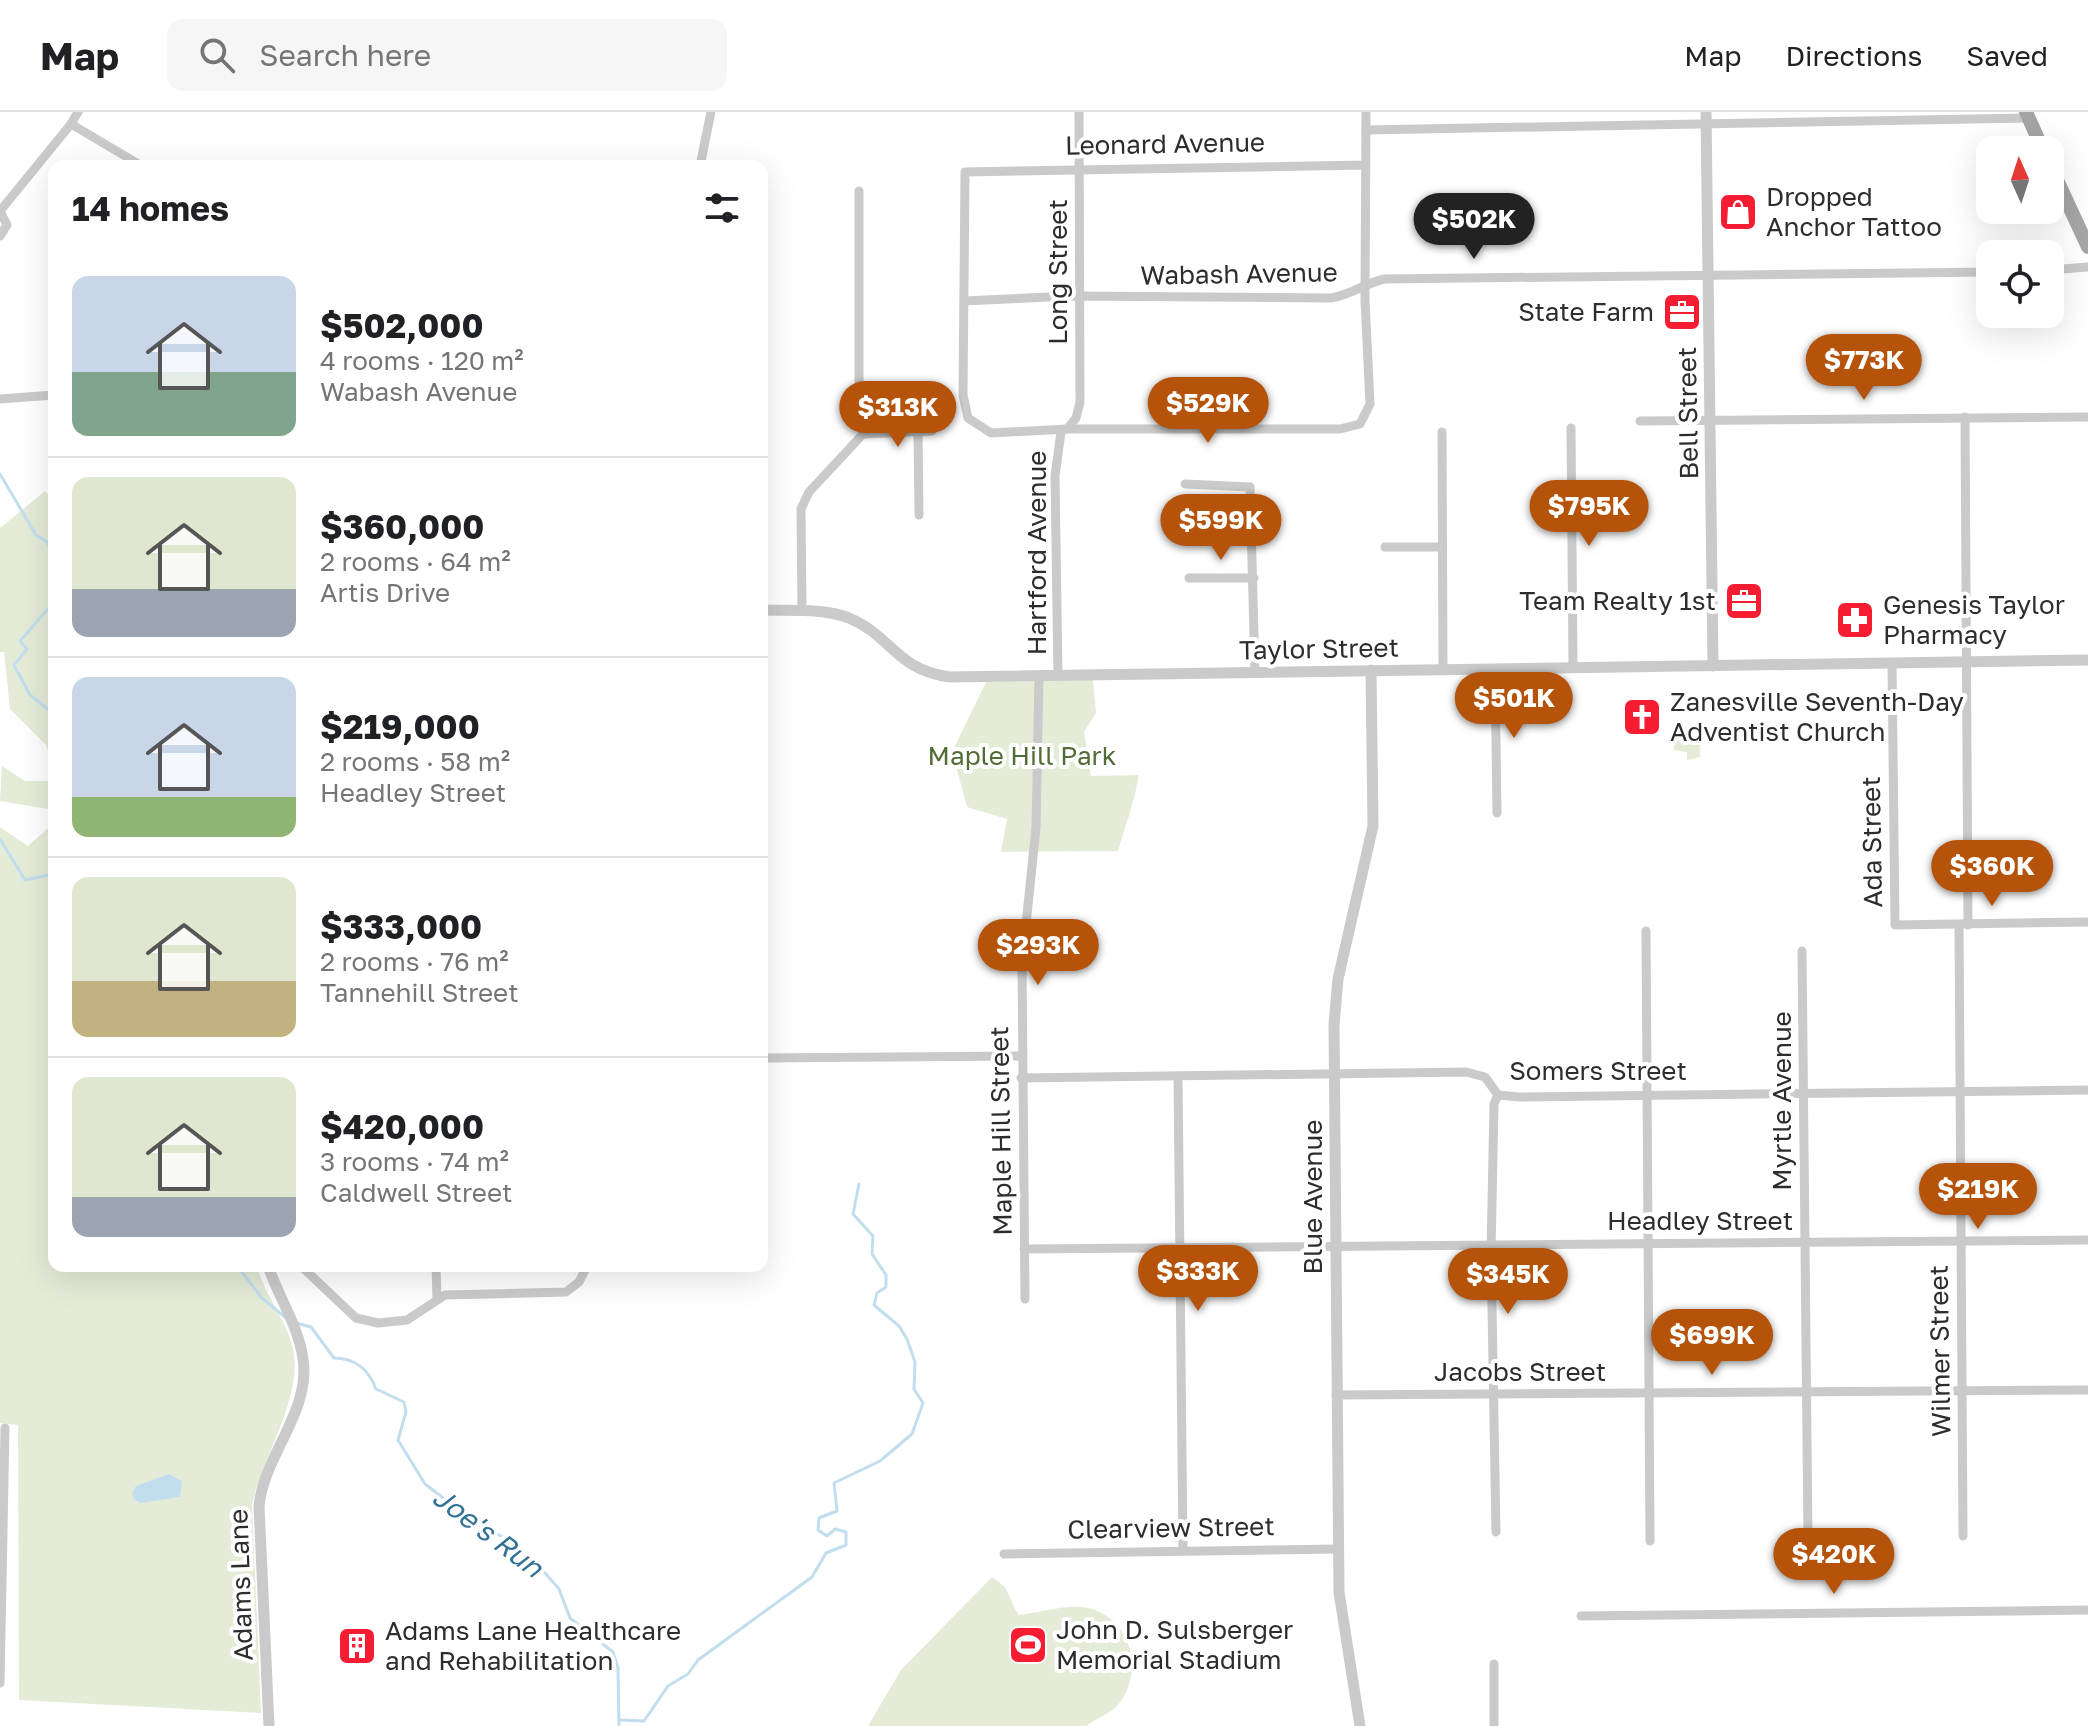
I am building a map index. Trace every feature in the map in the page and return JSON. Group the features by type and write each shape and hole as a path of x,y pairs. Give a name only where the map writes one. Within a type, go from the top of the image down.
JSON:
{"main road":[{"path":"2028,115 2037,136"},
{"path":"2064,191 2084,227 2088,247"}],"street":[{"path":"0,236 7,225 0,211 78,112"},
{"path":"701,160 711,112"},
{"name":"Long Street","path":"1064,430 1076,418 1080,402 1079,112"},
{"path":"964,301 963,406 968,418 982,431 1348,428 1360,424 1370,404 1366,112"},
{"name":"Bell Street","path":"1706,112 1713,666"},
{"path":"1366,130 1706,125 2028,115"},
{"path":"71,124 132,160"},
{"name":"Leonard Avenue","path":"964,301 965,172 1080,167 1365,165"},
{"path":"859,191 859,417 863,434"},
{"path":"2064,269 2088,267"},
{"name":"Wabash Avenue","path":"964,301 1081,297 1331,298 1347,296 1366,282 1385,279 1976,272"},
{"path":"0,399 48,395"},
{"name":"Wilmer Street","path":"1963,1536 1960,1091 1966,663 1965,417"},
{"path":"1640,421 2088,417"},
{"path":"1571,428 1573,668"},
{"name":"Hartford Avenue","path":"1058,676 1055,476 1064,430"},
{"path":"802,611 801,509 809,492 863,434 932,431"},
{"path":"918,432 919,515"},
{"path":"1442,432 1443,669"},
{"path":"1185,484 1250,487 1255,671"},
{"path":"1385,547 1442,547"},
{"path":"1189,578 1254,578"},
{"name":"Taylor Street","path":"768,610 847,617 875,635 905,662 925,673 950,677 2088,660"},
{"name":"Ada Street","path":"1892,664 1895,925 1963,925"},
{"path":"1495,669 1497,813"},
{"name":"Blue Avenue","path":"1360,1726 1340,1608 1334,1075 1338,979 1373,826 1371,670"},
{"name":"Maple Hill Street","path":"1025,1299 1022,963 1036,828 1039,676"},
{"path":"1963,925 2088,922"},
{"path":"1646,931 1650,1541"},
{"name":"Myrtle Avenue","path":"1802,951 1808,1539"},
{"path":"768,1058 1021,1056"},
{"name":"Somers Street","path":"1021,1078 1466,1072 1485,1077 1498,1095 2088,1090"},
{"path":"1178,1076 1183,1550"},
{"path":"1496,1532 1491,1394 1494,1104 1498,1095"},
{"name":"Headley Street","path":"1024,1249 2088,1240"},
{"name":"Adams Lane","path":"269,1726 259,1506 264,1481 303,1386 304,1359 270,1272"},
{"path":"307,1272 344,1309 366,1321 407,1320 437,1298 566,1292 579,1282 584,1272"},
{"path":"436,1272 437,1298"},
{"name":"Jacobs Street","path":"1336,1395 2088,1390"},
{"path":"0,1683 5,1428"},
{"name":"Clearview Street","path":"1004,1554 1338,1549"},
{"path":"1581,1616 2088,1610"},
{"path":"1494,1664 1494,1726"}],"green space":[{"path":"45,491 48,494 48,751 10,709 4,652 0,652 0,528"},
{"name":"Maple Hill Park","path":"1093,680 1096,713 1084,732 1091,776 1138,775 1118,851 1001,852 1007,819 967,807 952,752 986,682"},
{"path":"1688,731 1701,731 1700,757 1687,760 1687,752 1674,750 1674,736 1688,736"},
{"path":"2,766 25,781 48,781 48,809 0,801"},
{"path":"0,827 28,846 48,828 48,1272 259,1272 292,1345 295,1364 288,1404 252,1505 261,1713 19,1700 18,1425 0,1423"},
{"name":"John D. Sulsberger Memorial Stadium","path":"992,1577 1005,1587 1018,1615 1083,1607 1105,1615 1116,1624 1124,1635 1132,1661 1128,1688 1121,1701 1086,1726 868,1726 901,1670"}],"water":[{"path":"169,1474 182,1481 180,1497 140,1503 134,1499 132,1493 136,1486"}],"waterway":[{"path":"0,474 36,535 48,544"},
{"path":"48,609 20,641 27,649 14,665 30,695 48,709"},
{"name":"Joe's Run","path":"0,839 25,880 48,875"},
{"path":"619,1720 644,1721 668,1686 688,1674 698,1660 812,1577 826,1553 846,1545 846,1532 835,1529 827,1536 818,1530 819,1518 837,1511 834,1483 880,1461 912,1434 923,1403 914,1389 915,1362 899,1326 874,1305 877,1293 886,1287 886,1275 872,1254 873,1236 853,1214 859,1184"},
{"name":"Joe's Run","path":"242,1272 262,1298 286,1318"},
{"name":"Joe's Run","path":"296,1323 311,1327 334,1358 360,1366 376,1389 404,1402 406,1412 398,1440 425,1484 477,1524 509,1540 539,1566 559,1589 570,1618 613,1652 618,1668 619,1726"}],"place":[{"name":"Dropped Anchor Tattoo","path":"1738,212"},
{"name":"State Farm","path":"1682,312"},
{"name":"Team Realty 1st","path":"1744,601"},
{"name":"Genesis Taylor Pharmacy","path":"1855,620"},
{"name":"Zanesville Seventh-Day Adventist Church","path":"1642,717"},
{"name":"John D. Sulsberger Memorial Stadium","path":"1028,1645"},
{"name":"Adams Lane Healthcare and Rehabilitation","path":"357,1646"}]}
